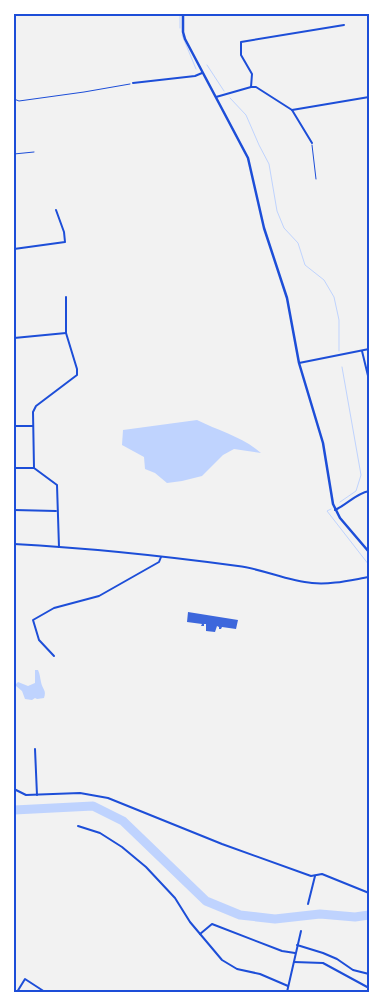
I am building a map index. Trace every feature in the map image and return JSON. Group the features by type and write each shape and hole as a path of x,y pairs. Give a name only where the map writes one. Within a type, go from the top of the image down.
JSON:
{"street":[{"path":"183,14 185,39 248,158 264,228 286,298 299,362 323,443 335,510 369,552"},
{"path":"251,87 252,74 241,55 241,42 344,24"},
{"path":"133,83 195,76 203,73"},
{"path":"216,98 251,87 262,91 292,110 312,143"},
{"path":"292,110 369,97"},
{"path":"14,249 65,242 64,232 56,210"},
{"path":"34,468 33,412 36,406 77,375 77,369 66,333 66,297"},
{"path":"14,338 66,333"},
{"path":"299,362 369,349"},
{"path":"362,350 369,380"},
{"path":"14,426 33,426"},
{"path":"14,468 34,468 57,484 59,547"},
{"path":"335,510 357,495 369,491"},
{"path":"14,510 57,511"},
{"path":"14,544 241,566 297,581 313,583 324,584 369,577"},
{"path":"54,656 39,640 33,620 54,608 99,596 159,562 161,557"},
{"path":"35,749 37,795"},
{"path":"14,789 26,795 80,793 108,798 222,844 311,876 322,874 369,893"},
{"path":"78,826 100,833 122,847 146,867 175,898 190,922 218,956 229,965 237,969 260,974 288,986"},
{"path":"308,904 315,876"},
{"path":"200,934 212,924 282,951 295,953"},
{"path":"287,992 301,931"},
{"path":"297,945 323,953 337,959 353,970 369,974"},
{"path":"294,962 323,963 369,988"},
{"path":"17,992 25,979 45,992"}],"path":[{"path":"14,99 19,101 133,83"},
{"path":"312,143 316,179"},
{"path":"14,154 34,152"}],"water":[{"path":"197,420 239,438 261,453 234,449 223,455 202,476 167,483 155,473 145,469 144,457 122,445 123,430"},
{"path":"35,670 38,670 45,691 44,698 25,699 22,691 16,684 18,682 28,686 35,683"}],"building":[{"path":"188,612 238,620 236,629 222,627 219,629 217,626 215,632 206,631 206,624 201,626 202,624 187,622"}],"waterway":[{"path":"180,14 180,28"},
{"path":"182,35 196,69"},
{"path":"207,65 224,91"},
{"path":"230,98 246,115 269,164 277,211 284,228 298,243 305,265 324,280 334,297 339,320 339,351"},
{"path":"340,502 356,491 361,475 342,367"},
{"path":"331,509 327,511 369,565"},
{"path":"14,810 93,806 123,821 206,901 240,915 275,919 320,914 355,917 369,915"}]}
